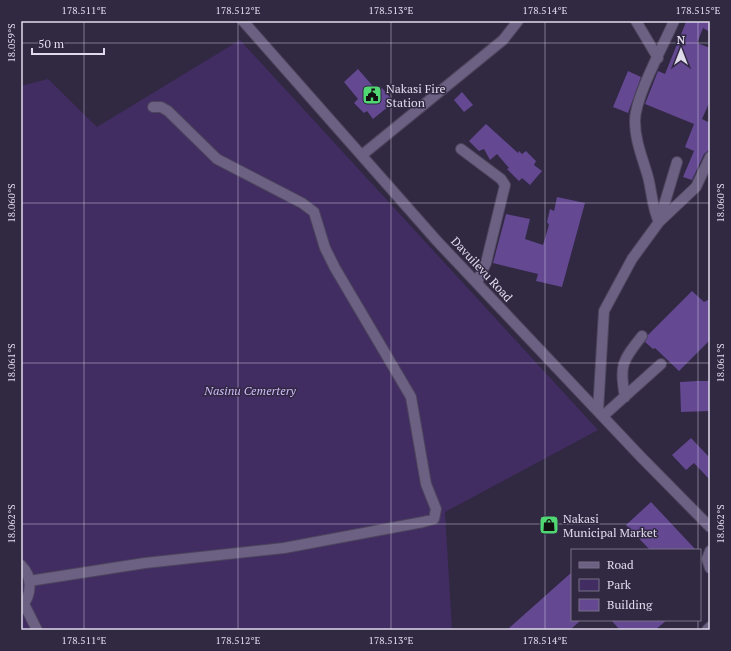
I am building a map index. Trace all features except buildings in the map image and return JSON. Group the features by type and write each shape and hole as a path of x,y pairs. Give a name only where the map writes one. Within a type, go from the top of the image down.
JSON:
{"street":[{"name":"Davuilevu Road","path":"243,21 476,282 710,527"},
{"path":"362,156 503,40 518,21"},
{"path":"636,21 658,58"},
{"path":"659,222 653,207 648,179 637,140 635,121 638,104 674,21"},
{"path":"29,581 145,563 284,548 412,525 434,519 436,509 423,472 411,397 324,248 314,212 302,203 216,159 168,111 161,107 153,107"},
{"path":"461,149 501,179 505,185 486,263 476,282"},
{"path":"601,414 604,312 632,259 659,222 696,187 710,157"},
{"path":"659,222 677,162"},
{"path":"625,397 622,368 626,356 642,336"},
{"path":"601,414 625,397 661,364"},
{"path":"710,550 707,559 710,568"},
{"path":"21,565 29,581 29,593 23,606 37,630"},
{"path":"707,630 710,627"}],"green space":[{"name":"Nasinu Cemertery","path":"240,40 598,430 445,512 452,630 21,630 21,86 48,79 97,127"}],"place":[{"name":"Nakasi Fire Station","path":"372,95"},
{"name":"Nakasi Municipal Market","path":"549,525"}]}
